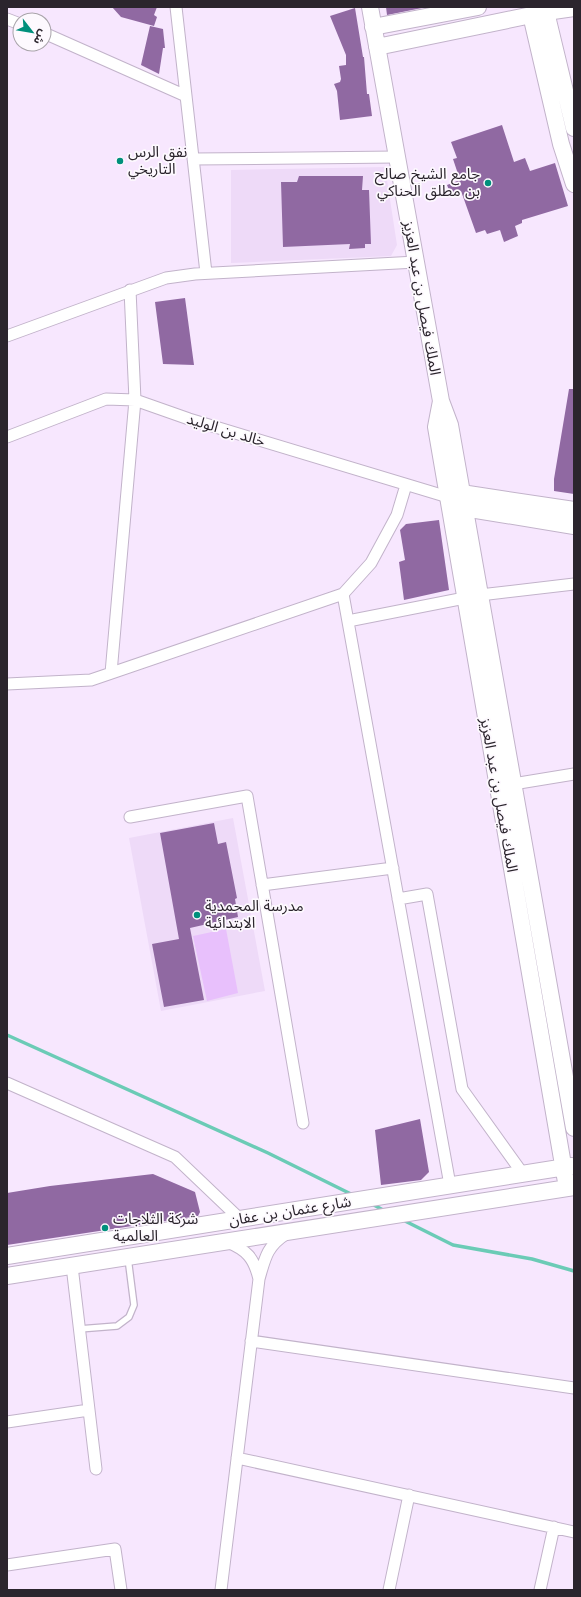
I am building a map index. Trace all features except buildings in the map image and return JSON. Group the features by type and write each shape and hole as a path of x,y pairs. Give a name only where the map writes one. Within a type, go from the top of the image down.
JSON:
{"street":[{"path":"176,7 206,273"},
{"name":"الملك فيصل بن عبد العزيز","path":"370,7 441,401 450,425 458,499 473,597 568,1166 570,1188"},
{"path":"373,27 478,7"},
{"path":"377,47 574,8"},
{"path":"538,14 574,128"},
{"path":"538,14 561,144 574,184"},
{"path":"52,37 186,96"},
{"path":"193,159 397,157"},
{"path":"7,336 166,278 206,273 416,262"},
{"path":"111,673 135,400 130,290"},
{"name":"خالد بن الوليد","path":"7,437 106,398 135,400 189,419 406,485 458,499 470,510 574,526"},
{"path":"7,684 91,680 343,594 371,563 397,515 406,485"},
{"name":"خالد بن الوليد","path":"458,499 468,494 574,510"},
{"path":"348,621 473,597 574,584"},
{"path":"343,594 450,1185"},
{"name":"الملك فيصل بن عبد العزيز","path":"473,597 513,784 574,1128"},
{"path":"513,784 574,774"},
{"path":"130,818 247,796 303,1123"},
{"path":"262,885 393,868"},
{"path":"398,899 427,894 462,1089 523,1174"},
{"path":"7,1082 174,1157 240,1219"},
{"name":"شارع عثمان بن عفان","path":"7,1256 568,1166"},
{"name":"شارع عثمان بن عفان","path":"7,1276 570,1188"},
{"path":"221,1590 259,1279 269,1249 276,1240 289,1232"},
{"path":"227,1242 238,1247 249,1256 255,1264 259,1279"},
{"path":"72,1266 96,1469"},
{"path":"251,1341 574,1388"},
{"path":"7,1422 89,1410"},
{"path":"237,1458 574,1532"},
{"path":"389,1590 408,1495"},
{"path":"540,1590 554,1527"},
{"path":"7,1565 115,1549 121,1590"}],"lane":[{"path":"79,1329 117,1326 129,1317 134,1304 128,1258"}],"shaded area":[{"path":"385,167 397,245 391,256 231,263 231,170"},
{"name":"مدرسة المحمدية الابتدائية","path":"233,818 265,991 161,1011 129,838"},
{"path":"226,929 238,993 207,1001 193,936"}],"waterway":[{"path":"7,1035 268,1153 353,1195"},
{"path":"372,1204 385,1211"},
{"path":"403,1220 453,1245 532,1259 574,1271"}],"place":[{"name":"نفق الرس التاريخي","path":"120,161"},
{"name":"جامع الشيخ صالح بن مطلق الحناكي","path":"488,183"},
{"name":"مدرسة المحمدية الابتدائية","path":"197,915"},
{"name":"شركة الثلاجات العالمية","path":"105,1228"}]}
